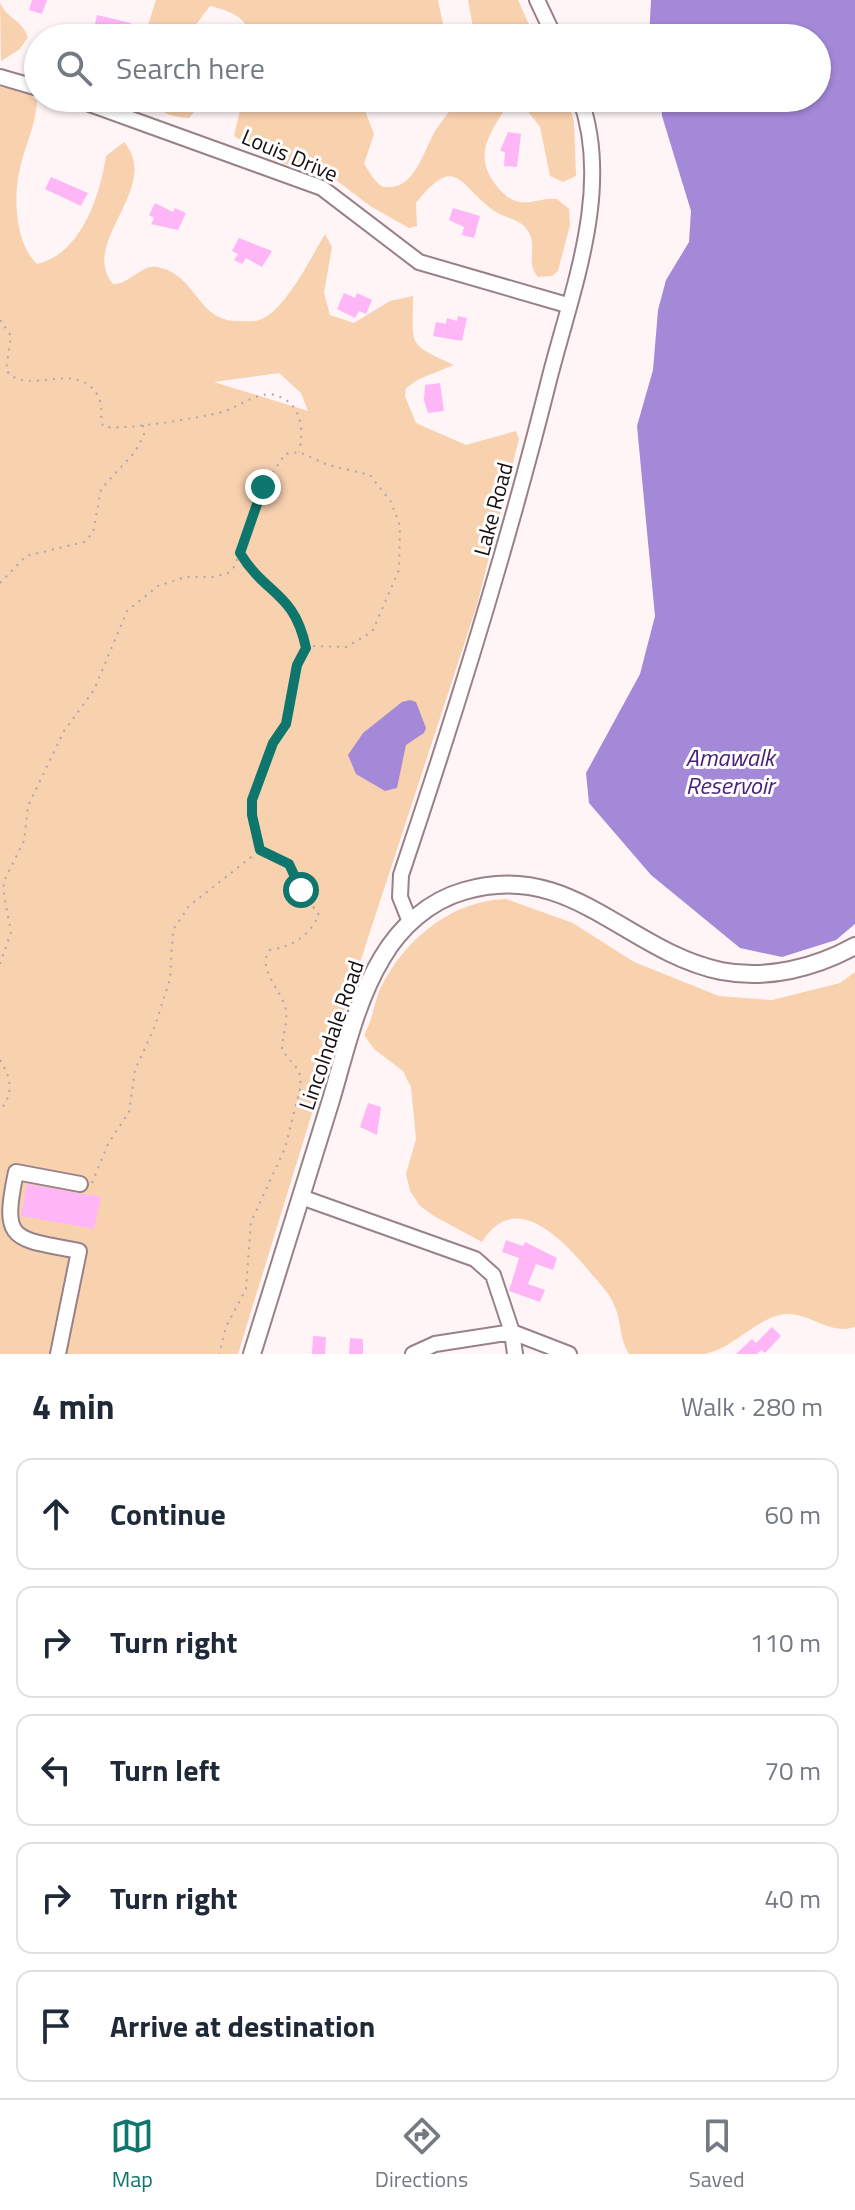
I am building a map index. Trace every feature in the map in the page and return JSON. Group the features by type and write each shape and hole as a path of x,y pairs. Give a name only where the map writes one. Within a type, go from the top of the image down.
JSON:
{"main road":[{"name":"Lincolndale Road","path":"252,1354 363,998 382,958 410,922 455,894 489,885 524,884 560,892 665,952 723,971 762,973 799,969 855,946"}],"street":[{"path":"537,0 548,24"},
{"path":"0,77 24,84"},
{"name":"Louis Drive","path":"112,112 322,188 419,262 567,305"},
{"name":"Lake Road","path":"410,922 400,897 401,875 496,585 589,220 591,148 583,112"},
{"path":"58,1354 79,1251 19,1235 7,1213 16,1172 80,1184"},
{"path":"301,1197 475,1259 493,1275 512,1332 515,1354"},
{"path":"413,1354 435,1344 512,1332 569,1354"}],"path":[{"path":"0,320 11,336 6,370 12,378 26,381 50,377 76,380 89,386 99,396 103,426 119,430 143,424 194,420 270,394 289,402 302,422 299,452"},
{"path":"0,583 26,556 84,542 93,533 101,489 140,444 143,424"},
{"path":"0,964 11,932 3,889 24,841 28,806 64,731 94,690 127,611 134,601 158,586 185,577 228,573 240,553 258,495 282,457 299,452 328,465 370,475 397,516 402,555 396,581 372,632 346,647 306,648"},
{"path":"240,553 254,574 295,611 306,648 297,665 286,724 273,743 252,800 260,850"},
{"path":"80,1184 90,1185 96,1180 108,1144 129,1112 135,1070 166,993 173,930 179,917 260,850"},
{"path":"219,1354 226,1327 246,1289 251,1222 285,1148 301,1085 299,1071 282,1050 286,1007 265,967 265,958 270,950 290,946 302,939 319,915 301,890 289,864 260,850"},
{"path":"0,1060 11,1085 9,1098 0,1111"}],"shaded area":[{"path":"156,0 438,0 443,24 245,24 237,16 210,6 196,24 148,24"},
{"path":"468,0 518,0 529,24 472,24"},
{"path":"0,2 24,30 24,43 20,49 1,61"},
{"path":"0,87 24,91 24,112 36,112 20,168 17,205 24,244 37,264 66,249 77,236 93,205 106,156 124,142 133,159 134,177 105,251 105,268 113,284 151,267 165,269 178,276 215,315 230,320 257,321 269,315 288,295 325,234 332,247 324,293 330,315 354,323 390,301 413,296 413,334 416,341 427,352 454,365 419,379 406,388 405,396 416,423 466,445 516,431 519,439 477,605 332,1048 238,1354 0,1354","holes":["279,373 301,393 308,411 214,382"]},
{"path":"164,112 194,112 189,118"},
{"path":"240,112 365,112 374,134 364,164 376,181 385,187 396,186 412,175 437,128 449,112 503,112 487,141 487,169 508,197 525,202 557,199 569,209 570,225 558,271 552,276 538,277 532,266 531,237 525,227 496,212 458,179 450,176 430,187 416,203 417,226 409,228 370,206 332,177 275,161 234,136"},
{"path":"528,112 571,112 576,176 563,182 550,176 540,127"},
{"path":"506,899 573,923 634,962 719,996 772,1000 840,983 855,972 855,1327 829,1327 789,1314 767,1320 726,1346 704,1354 629,1354 610,1297 552,1234 524,1219 509,1219 495,1226 482,1242 420,1206 410,1191 406,1174 416,1139 411,1087 403,1071 374,1049 364,1035 383,983 393,966 419,937 434,924 468,906"}],"water":[{"name":"Amawalk Reservoir","path":"651,0 855,0 855,924 836,940 782,957 740,948 651,875 589,803 586,773 640,674 655,616 637,426 653,370 658,310 666,280 689,242 691,211 662,112 831,112 831,24 650,24"},
{"path":"402,702 416,702 426,728 424,733 406,745 397,788 385,791 356,774 348,755 363,733"}],"building":[{"path":"32,0 47,0 42,14 29,10"},
{"path":"97,15 131,23 131,24 95,24"},
{"path":"508,132 521,134 517,167 504,166 505,152 500,151"},
{"path":"51,177 88,193 81,206 45,189"},
{"path":"155,203 173,212 175,208 186,213 178,230 151,224 154,218 149,215"},
{"path":"453,208 480,216 474,238 462,235 464,227 449,220"},
{"path":"239,238 272,251 262,267 246,258 242,264 234,260 238,254 232,251"},
{"path":"344,293 355,298 357,293 372,300 366,314 359,311 355,318 337,309"},
{"path":"458,316 467,318 462,341 433,336 436,322 446,324 447,318 457,321"},
{"path":"440,383 444,411 428,413 424,400 425,385"},
{"path":"368,1103 381,1107 377,1135 360,1127"},
{"path":"27,1184 101,1197 94,1229 21,1216"},
{"path":"506,1240 523,1246 525,1242 557,1258 553,1270 536,1264 528,1284 545,1290 540,1302 509,1291 519,1258 502,1252"},
{"path":"772,1327 781,1336 765,1353 761,1350 757,1354 736,1354 752,1339 756,1343"},
{"path":"313,1336 326,1337 325,1354 312,1354"},
{"path":"350,1338 363,1339 363,1354 349,1354"}],"route":[{"path":"263,487 240,553 254,574 289,602 300,624 306,648 297,665 297,680 286,724 273,743 252,800 252,815 260,850 289,864 295,871 301,890"}]}
